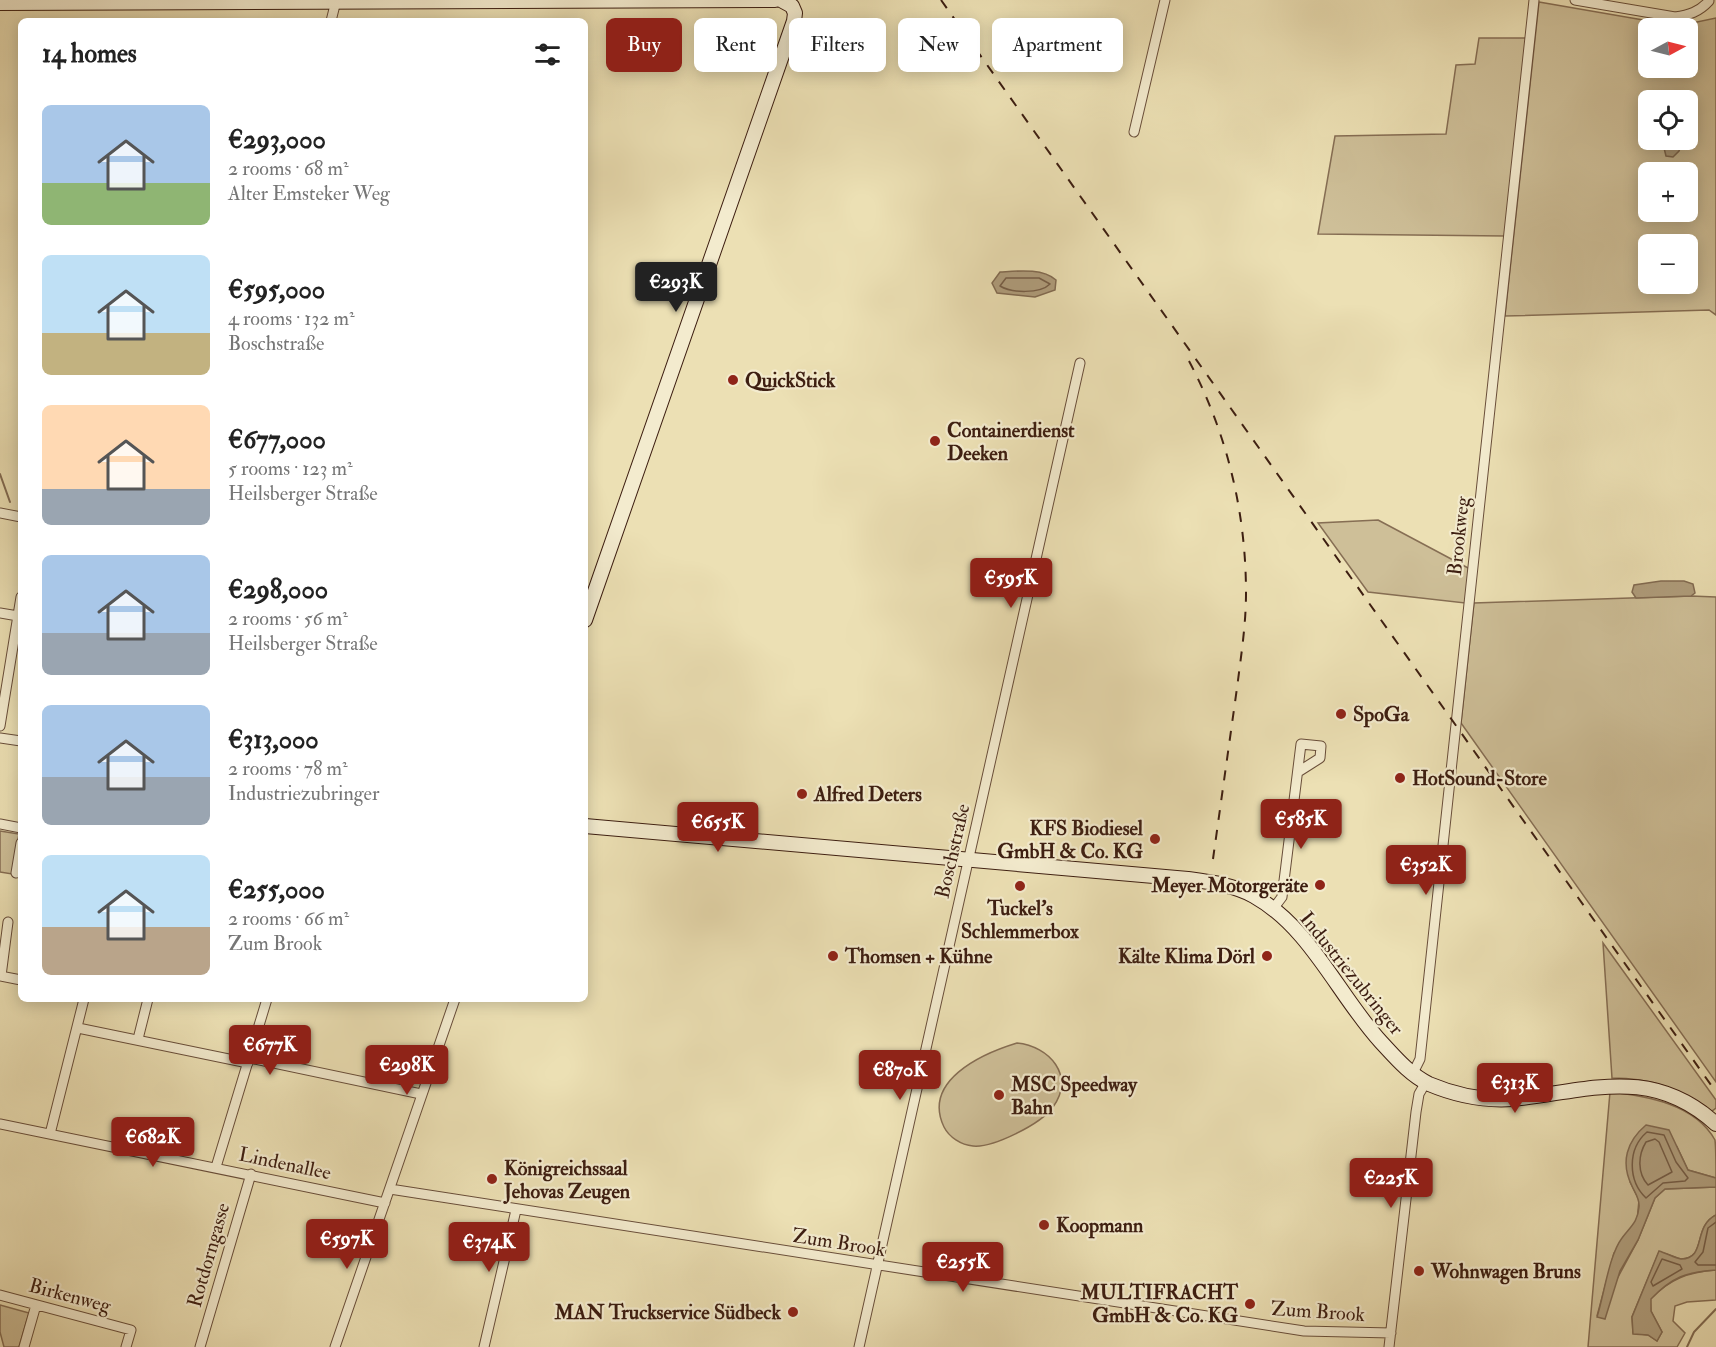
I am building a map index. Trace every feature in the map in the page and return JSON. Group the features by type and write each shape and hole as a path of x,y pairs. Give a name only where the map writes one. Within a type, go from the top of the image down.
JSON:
{"street":[{"path":"0,3 775,0"},
{"path":"1134,132 1165,0"},
{"name":"Brookweg","path":"1413,1073 1420,1059 1438,907 1534,0"},
{"path":"1575,0 1675,17 1689,15 1702,9 1708,0 1716,5"},
{"path":"332,18 336,1"},
{"path":"588,611 794,21 795,13 791,2"},
{"name":"Boschstraße","path":"859,1347 1080,363"},
{"path":"0,513 18,516"},
{"path":"0,613 18,616 2,698 0,726"},
{"path":"10,663 18,664"},
{"path":"0,738 18,741"},
{"path":"1273,909 1282,897 1298,772"},
{"path":"0,824 18,827"},
{"name":"Industriezubringer","path":"588,826 1222,884 1252,895 1273,909 1302,937 1378,1039 1413,1073 1426,1082 1454,1092 1488,1099 1512,1099 1601,1085 1638,1086 1682,1100 1716,1124"},
{"path":"16,873 18,861"},
{"path":"8,922 0,976 18,979"},
{"path":"50,1134 83,1002"},
{"path":"138,1039 147,1002"},
{"path":"216,1167 266,1002"},
{"path":"335,1347 454,1002"},
{"path":"78,1028 422,1094"},
{"path":"1389,1347 1416,1112 1419,1094 1426,1082"},
{"name":"Lindenallee","path":"0,1124 385,1203"},
{"name":"Rotdorngasse","path":"200,1347 251,1174"},
{"name":"Zum Brook","path":"390,1189 1304,1331 1391,1333"},
{"path":"485,1345 516,1210"},
{"name":"Birkenweg","path":"0,1295 131,1330 126,1347"},
{"path":"24,1347 36,1305"}],"shaded area":[{"path":"1539,2 1638,19 1638,78 1698,78 1698,22 1716,18 1716,315 1709,310 1505,316"},
{"path":"1479,38 1527,38 1505,236 1318,234 1335,136 1446,134 1456,65 1475,64"},
{"path":"1378,520 1470,569 1465,603 1368,592 1318,523"},
{"path":"1716,597 1716,1082 1461,723 1474,603"},
{"path":"0,831 18,834 12,874 0,872"},
{"path":"1603,943 1716,1100 1716,1108 1712,1111 1677,1090 1665,1086 1640,1080 1612,1078"},
{"name":"MSC Speedway Bahn","path":"1017,1043 1039,1050 1056,1064 1062,1084 1053,1107 1038,1121 1004,1139 982,1146 964,1144 956,1140 944,1127 939,1111 941,1096 948,1083 972,1062"},
{"path":"1610,1092 1654,1099 1683,1110 1706,1128 1715,1140 1716,1178 1688,1170 1677,1147 1630,1182 1639,1200 1637,1221 1614,1253 1597,1316 1638,1240 1655,1198 1665,1189 1716,1187 1716,1215 1704,1227 1694,1254 1689,1258 1681,1259 1659,1252 1632,1317 1633,1333 1648,1335 1657,1341 1662,1332 1651,1311 1650,1299 1665,1286 1680,1278 1716,1270 1716,1300 1687,1302 1675,1306 1673,1321 1685,1333 1677,1347 1588,1347"},
{"path":"0,1305 29,1313 19,1347 4,1347 0,1332"}],"water":[{"path":"1664,150 1679,150 1673,157 1666,156"},
{"path":"1030,271 1044,274 1056,280 1055,290 1035,297 997,293 992,283 1000,272"},
{"path":"1661,581 1684,581 1693,584 1695,593 1691,596 1636,598 1632,592 1634,585"},
{"path":"1646,1125 1669,1130 1688,1170 1716,1178 1716,1187 1665,1189 1655,1198 1638,1240 1620,1271 1605,1319 1597,1317 1610,1265 1617,1245 1637,1217 1639,1207 1639,1201 1626,1169 1627,1152 1634,1138"},
{"path":"1716,1215 1716,1270 1696,1272 1680,1277 1666,1285 1651,1299 1651,1311 1662,1332 1657,1341 1648,1335 1633,1334 1632,1317 1659,1251 1681,1259 1689,1258 1697,1248 1704,1227"}],"waterway":[{"path":"0,474 10,502"},
{"path":"1687,1347 1694,1332 1716,1309"}],"railway":[{"path":"941,0 1716,1092"},
{"path":"1189,361 1214,416 1224,445 1238,503 1245,563 1246,605 1243,640 1213,859"}],"place":[{"name":"QuickStick","path":"733,380"},
{"name":"Containerdienst Deeken","path":"935,441"},
{"name":"SpoGa","path":"1341,714"},
{"name":"HotSound-Store","path":"1400,778"},
{"name":"Alfred Deters","path":"802,794"},
{"name":"KFS Biodiesel GmbH & Co. KG","path":"1155,839"},
{"name":"Meyer Motorgeräte","path":"1320,885"},
{"name":"Tuckel's Schlemmerbox","path":"1020,886"},
{"name":"Thomsen + Kühne","path":"833,956"},
{"name":"Kälte Klima Dörl","path":"1267,956"},
{"name":"MSC Speedway Bahn","path":"999,1095"},
{"name":"Königreichssaal Jehovas Zeugen","path":"492,1179"},
{"name":"Koopmann","path":"1044,1225"},
{"name":"Wohnwagen Bruns","path":"1419,1271"},
{"name":"MULTIFRACHT GmbH & Co. KG","path":"1250,1304"},
{"name":"MAN Truckservice Südbeck","path":"793,1312"}]}
